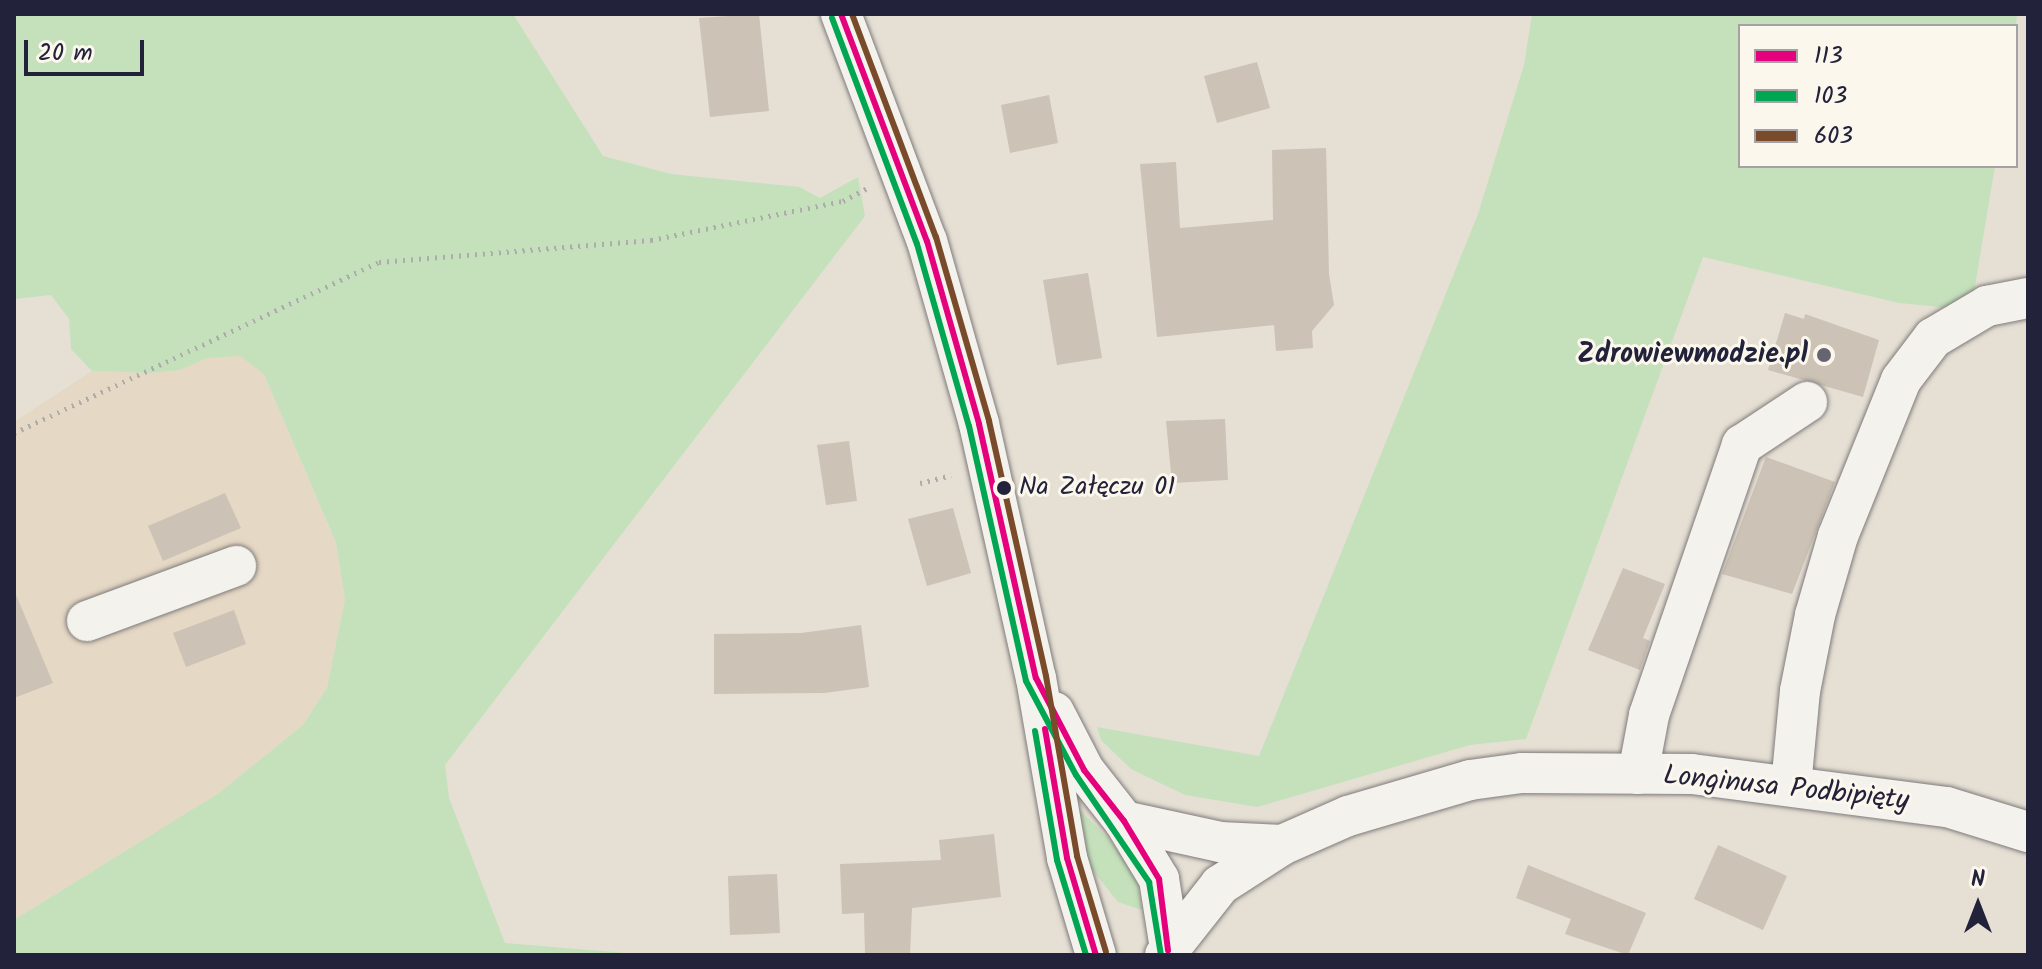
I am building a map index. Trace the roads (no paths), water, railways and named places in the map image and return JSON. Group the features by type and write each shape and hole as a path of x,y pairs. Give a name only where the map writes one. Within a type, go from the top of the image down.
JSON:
{"street":[{"path":"841,14 927,241 979,424 1036,678 1067,858 1096,955"},
{"path":"1791,786 1800,691 1815,615 1838,536 1901,380 1933,338 1987,306 2028,298"},
{"path":"1638,774 1649,715 1742,445 1807,402"},
{"path":"87,621 236,566"},
{"path":"1036,678 1084,770 1124,821 1163,890 1168,953"},
{"name":"Longinusa Podbipięty","path":"1168,953 1220,885 1282,845 1348,816 1470,780 1522,773 1692,774 1947,807 2028,832"},
{"path":"1124,821 1196,839 1282,845"}],"place":[{"name":"Zdrowiewmodzie.pl","path":"1824,355"},
{"name":"Na Załęczu 01","path":"1004,488"}]}
